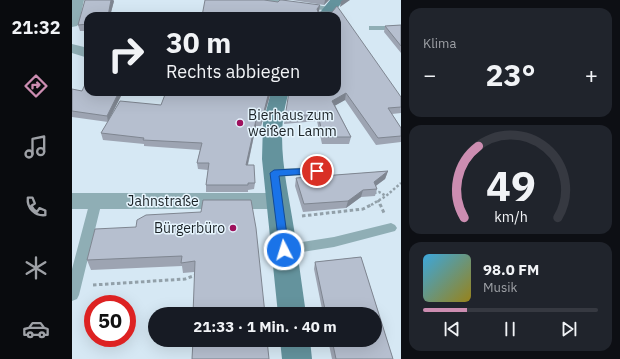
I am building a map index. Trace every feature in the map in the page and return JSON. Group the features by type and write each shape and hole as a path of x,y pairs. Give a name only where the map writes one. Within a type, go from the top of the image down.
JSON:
{"main road":[{"path":"278,96 272,126 274,173 291,307"},
{"path":"296,347 297,359"}],"street":[{"path":"72,23 78,0"},
{"path":"72,48 84,52"},
{"name":"Jahnstraße","path":"72,201 279,210"}],"lane":[{"path":"266,0 330,8"},
{"path":"372,28 401,28"},
{"path":"274,173 317,171"},
{"path":"73,291 96,201"},
{"path":"284,250 334,242 391,228"}],"path":[{"path":"279,210 363,209 386,196 401,183"},
{"path":"373,193 379,192 386,196"},
{"path":"73,291 185,279 196,274"}],"building":[{"path":"85,0 111,0 109,12 84,12 84,24 78,25"},
{"path":"205,0 264,0 278,2 282,0 320,5 317,9 318,12 203,12"},
{"path":"337,6 401,97 401,107 388,108 401,128 401,136 378,138 346,93 341,96 341,12 332,12"},
{"path":"401,25 401,46 385,26"},
{"path":"84,87 84,96 117,96 107,116 72,111 72,89 82,91"},
{"path":"164,96 268,96 262,119 256,120 246,165 254,165 255,183 248,183 248,185 206,185 209,163 197,163 202,143 143,140 144,138 101,133 120,101 161,105"},
{"path":"288,96 341,96 332,101 351,137 323,137 318,114 285,117"},
{"path":"388,171 374,182 377,189 363,190 348,201 304,204 296,178"},
{"path":"203,200 251,200 256,228 264,307 193,307 195,261 181,263 182,256 87,260 95,229 136,227 137,220 146,215 201,212"},
{"path":"361,257 377,307 325,307 315,262"},
{"path":"382,324 393,359 336,359 333,347 382,347"},
{"path":"193,347 268,347 269,359 192,359"}],"place":[{"name":"Bierhaus zum weißen Lamm","path":"240,123"},
{"name":"Bürgerbüro","path":"233,228"}],"route":[{"path":"284,250 274,173 317,171"}]}
